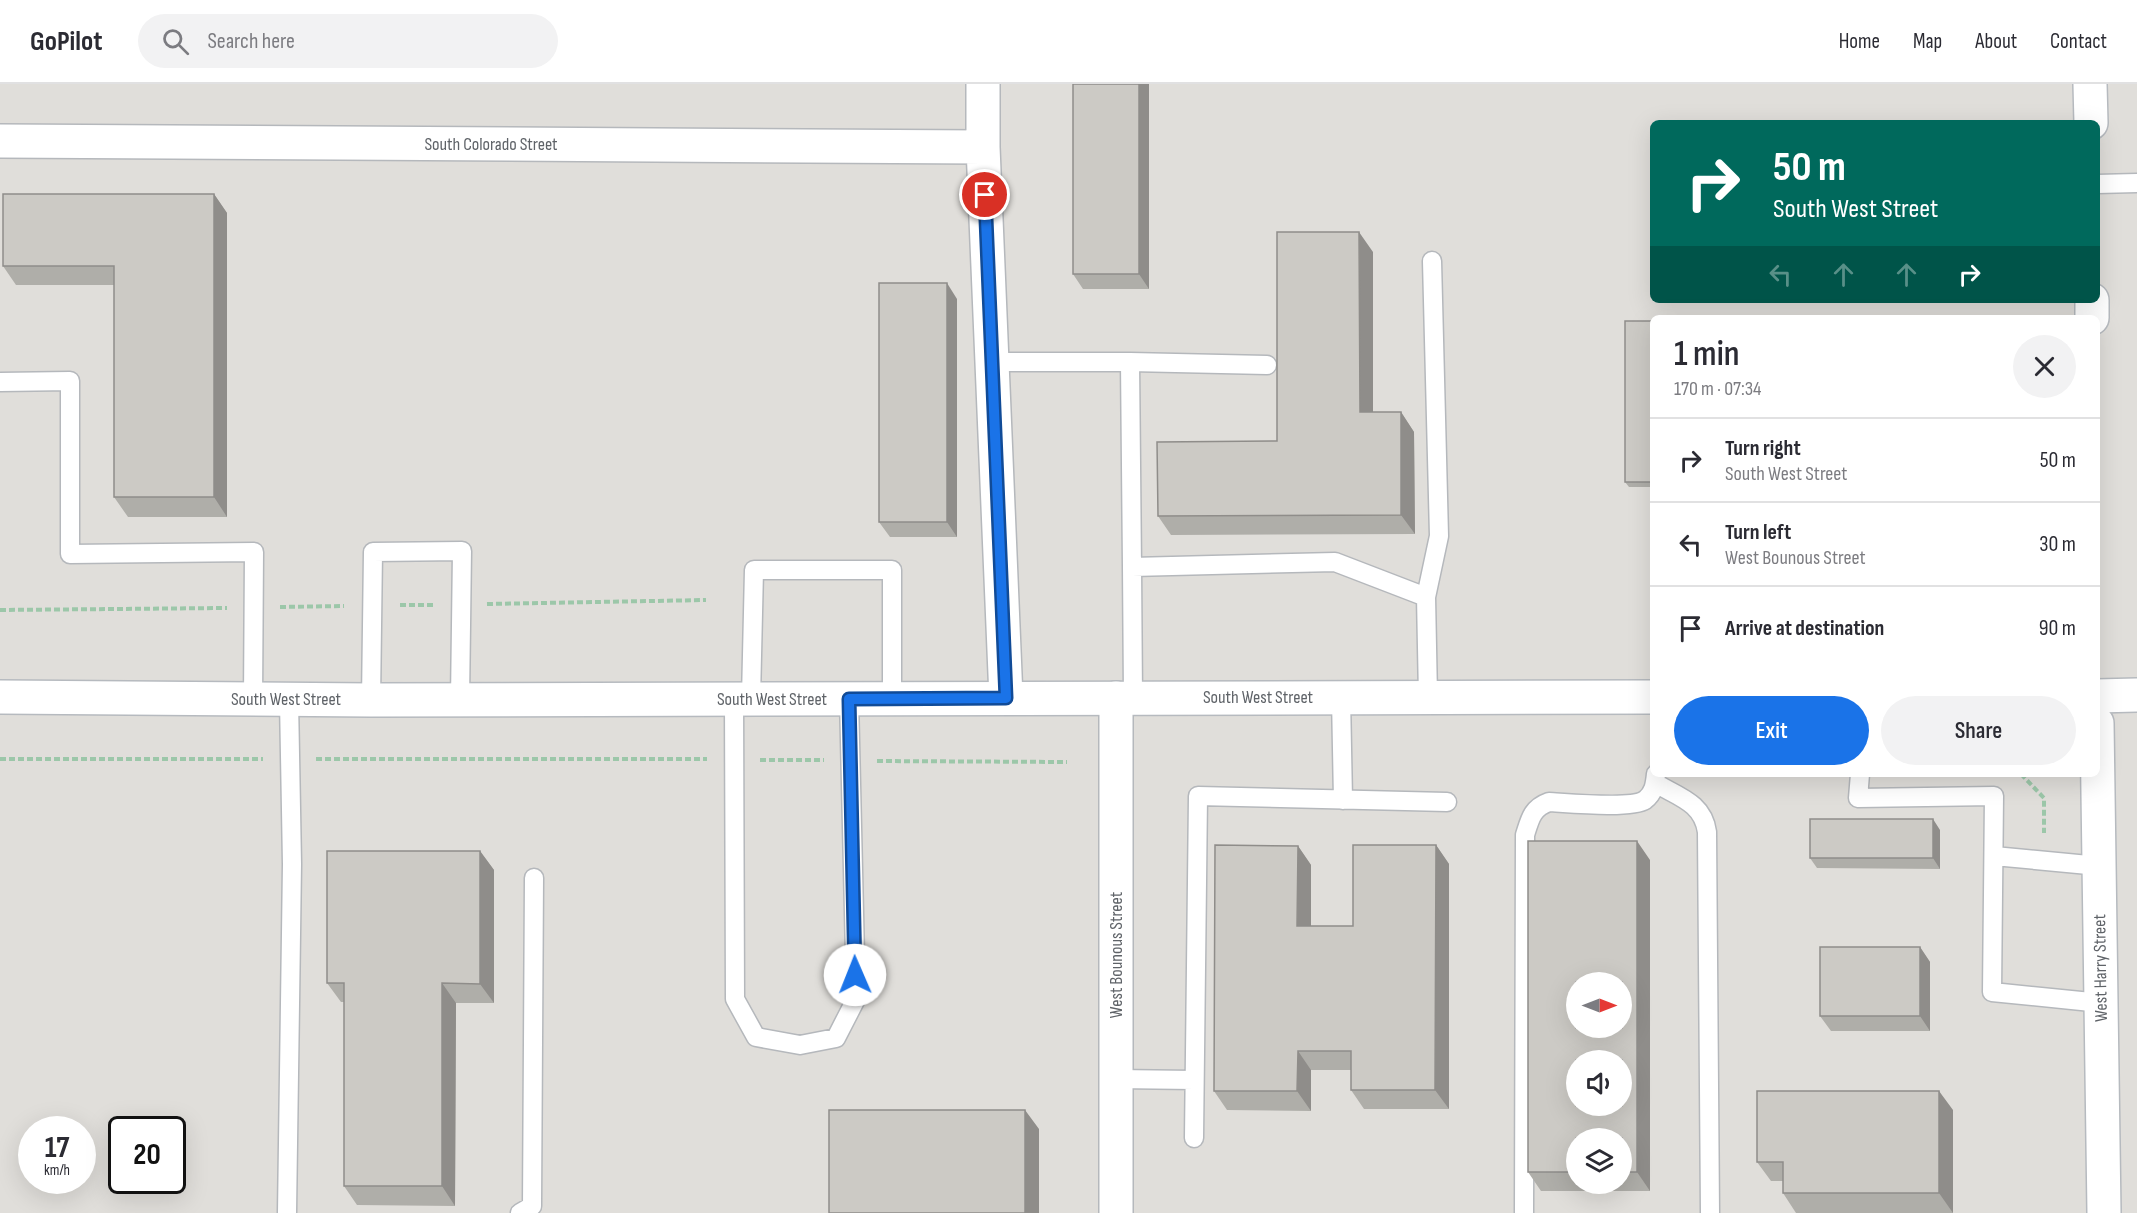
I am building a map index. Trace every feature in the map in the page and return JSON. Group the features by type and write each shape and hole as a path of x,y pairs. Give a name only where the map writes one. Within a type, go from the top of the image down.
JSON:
{"street":[{"path":"983,84 983,147 1006,698"},
{"path":"2090,84 2091,120"},
{"name":"South Colorado Street","path":"0,141 983,147"},
{"path":"2100,696 2137,695"},
{"name":"South West Street","path":"0,697 289,700 1650,697"},
{"name":"West Bounous Street","path":"1116,1213 1116,1079 1125,698"},
{"name":"West Harry Street","path":"2098,777 2104,1213"}],"lane":[{"path":"2100,184 2137,183"},
{"path":"1428,697 1426,597 1439,536 1432,261"},
{"path":"992,362 1267,365"},
{"path":"1125,698 1132,567 1131,362"},
{"path":"0,382 70,381 70,554 254,552 253,699"},
{"path":"371,700 373,552 462,551 460,699"},
{"path":"1132,567 1335,562 1426,597"},
{"path":"849,699 856,999 836,1038 800,1045 756,1037 735,999 734,760 754,570 892,570 892,699"},
{"path":"1341,697 1343,800"},
{"path":"287,1213 292,864 289,700"},
{"path":"1860,777 1858,798 1994,796 1992,992 2101,1003"},
{"path":"1524,1213 1525,835 1533,812 1541,805 1549,802 1631,804 1644,800 1653,792 1656,779 1693,805 1706,820 1710,1213"},
{"path":"1194,1138 1198,796 1447,802"},
{"path":"1994,856 2099,866"},
{"path":"520,1213 532,1206 534,878"},
{"path":"1116,1079 1194,1080"}],"path":[{"path":"0,759 1067,762"},
{"path":"2024,777 2044,798 2044,838"}],"shaded area":[{"path":"0,84 2088,84 2088,120 1650,120 1650,303 2091,303 2091,315 1650,315 1650,777 2100,777 2100,315 2097,315 2097,303 2100,303 2100,120 2096,120 2090,84 2137,84 2137,1213 0,1213"}],"building":[{"path":"1073,84 1139,84 1139,274 1073,274"},
{"path":"3,194 214,194 214,497 114,497 114,266 3,266"},
{"path":"1277,232 1359,232 1360,412 1401,412 1401,515 1158,516 1157,442 1277,441"},
{"path":"879,283 947,283 947,522 879,522"},
{"path":"1625,321 1650,321 1650,482 1625,482"},
{"path":"1810,819 1933,819 1933,858 1810,858"},
{"path":"1528,841 1637,841 1637,1172 1632,1172 1632,1128 1566,1128 1566,1172 1528,1172"},
{"path":"1215,845 1298,846 1297,926 1353,926 1353,845 1436,845 1435,1090 1351,1090 1351,1051 1298,1051 1297,1091 1214,1091"},
{"path":"327,851 480,851 480,984 442,983 442,1186 344,1186 344,983 327,983"},
{"path":"1820,947 1920,947 1920,1016 1820,1016"},
{"path":"1757,1091 1939,1091 1939,1193 1783,1193 1783,1162 1757,1162"},
{"path":"829,1110 1025,1110 1025,1213 829,1213"}],"route":[{"path":"855,975 849,699 1006,698 985,195"}]}
